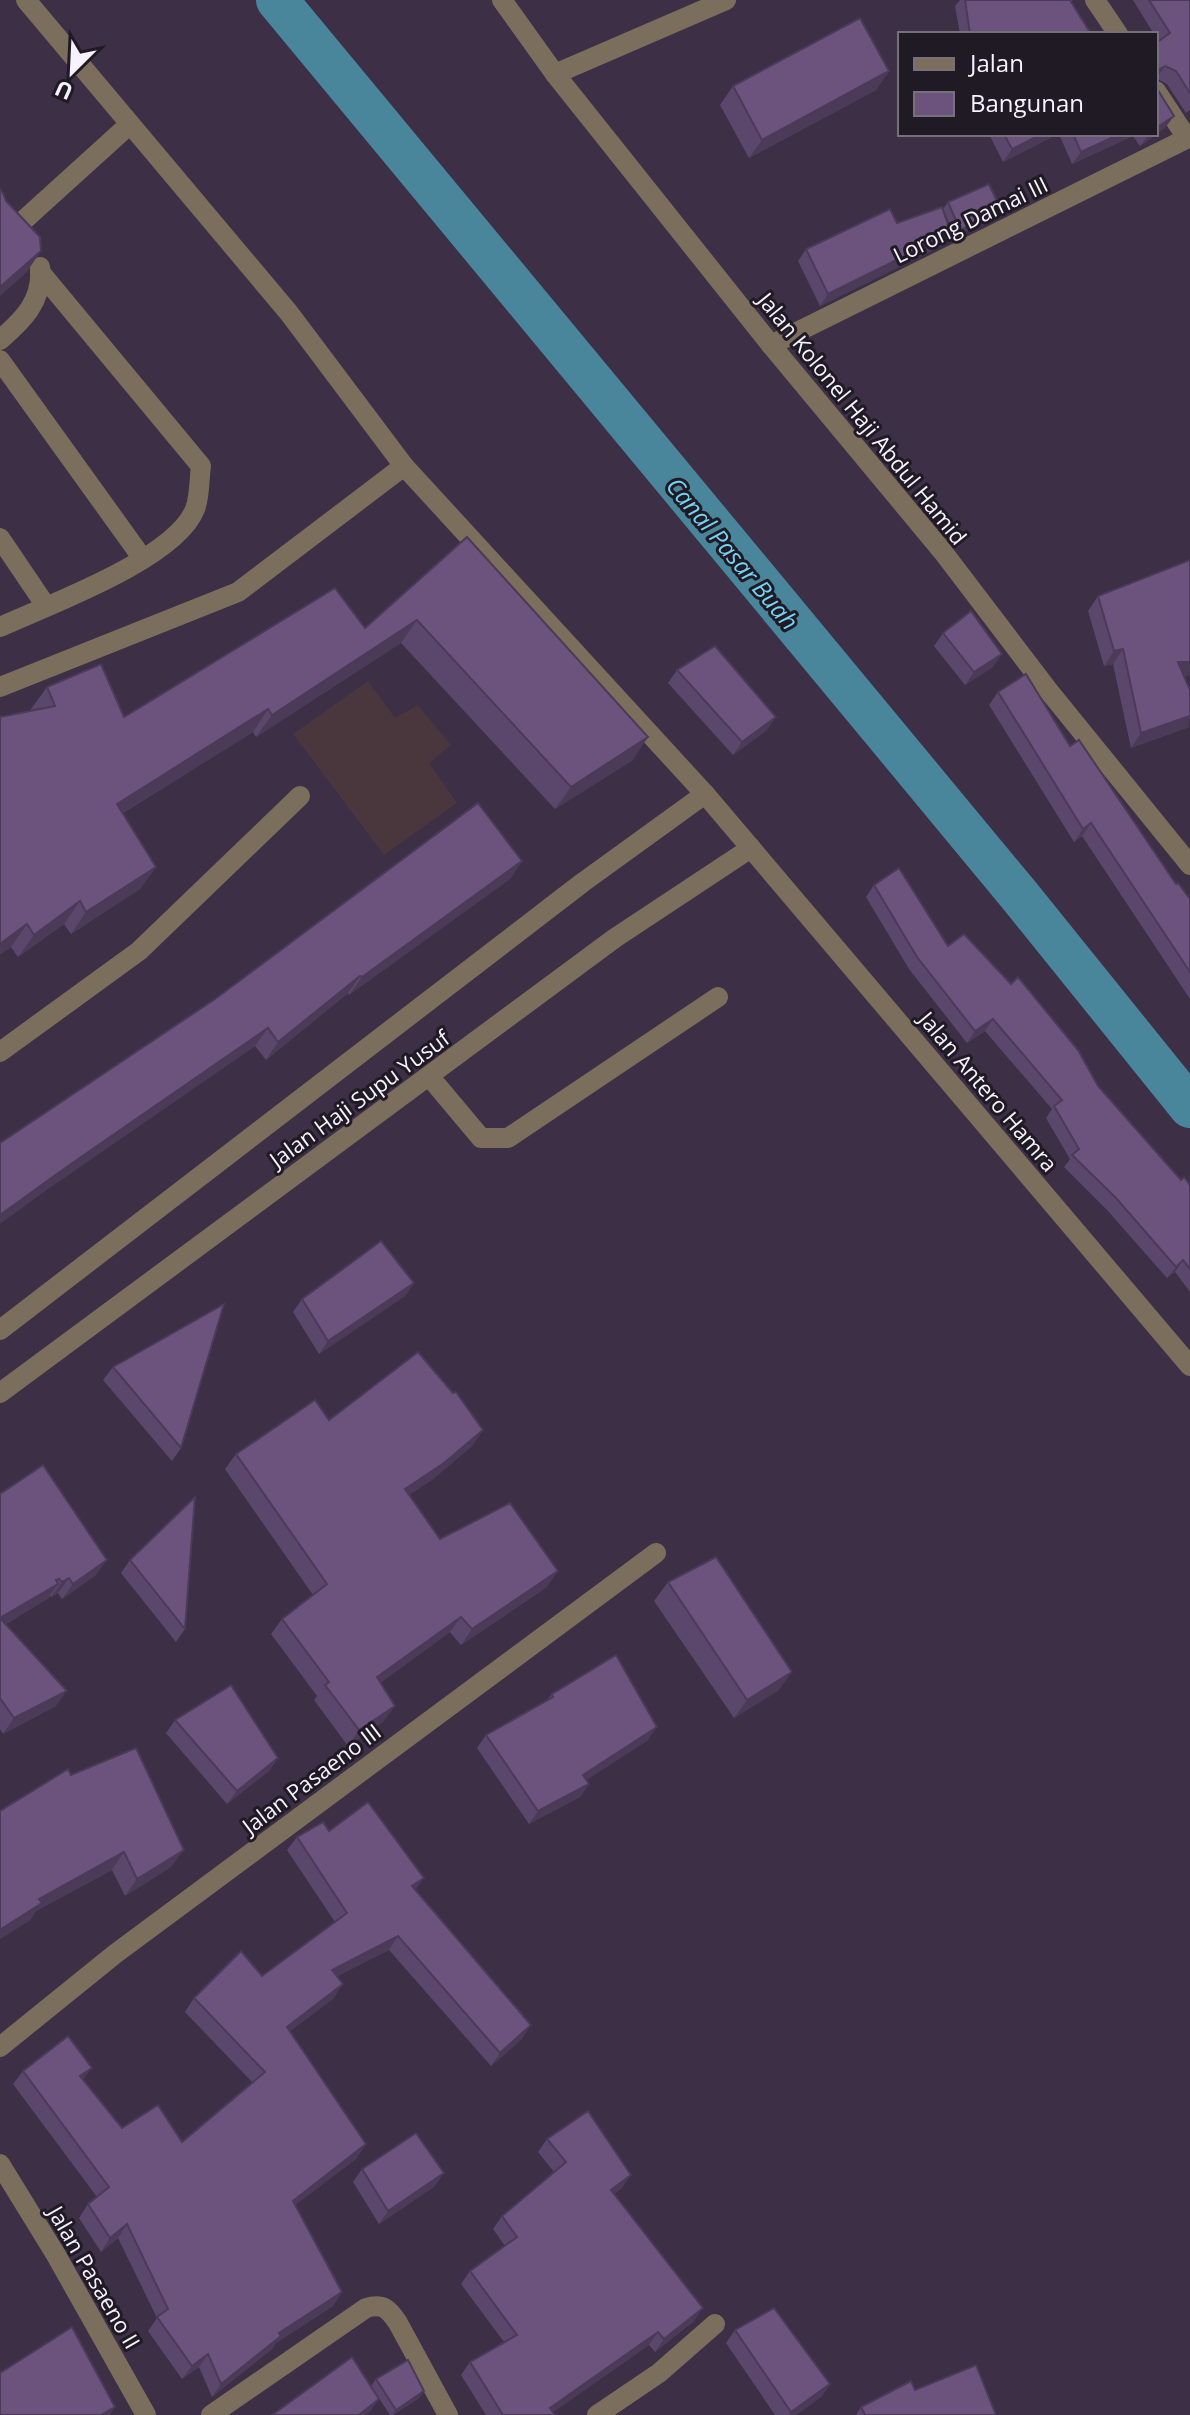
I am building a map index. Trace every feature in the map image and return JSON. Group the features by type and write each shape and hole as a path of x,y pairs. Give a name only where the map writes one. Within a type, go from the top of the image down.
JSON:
{"street":[{"name":"Jalan Antero Hamra","path":"26,0 289,313 404,466 705,794 1190,1366"},
{"name":"Jalan Kolonel Haji Abdul Hamid","path":"502,0 555,74 771,345 943,552 1048,690 1190,865"},
{"path":"555,74 726,0"},
{"path":"1095,0 1117,32"},
{"path":"1158,94 1188,137"},
{"path":"0,627 143,559 174,538 195,510 201,466 40,272 18,233 130,124"},
{"name":"Lorong Damai III","path":"771,345 1188,137"},
{"path":"0,340 26,317 40,290 40,272"},
{"path":"0,360 143,559"},
{"path":"0,687 238,592 404,466"},
{"path":"0,538 46,606"},
{"name":"Jalan Haji Supu Yusuf","path":"0,1330 582,883 705,794"},
{"path":"0,1052 139,951 300,796"},
{"name":"Jalan Haji Supu Yusuf","path":"0,1393 615,938 751,848"},
{"path":"429,1076 481,1138 508,1138 718,997"},
{"name":"Jalan Pasaeno III","path":"0,2047 115,1954 656,1553"},
{"name":"Jalan Pasaeno II","path":"0,2164 56,2255 146,2415"},
{"path":"211,2415 366,2308 377,2305 388,2309 398,2323 448,2415"},
{"path":"597,2415 659,2373 715,2324"}],"shaded area":[{"path":"368,681 395,718 418,705 451,745 429,763 457,803 384,855 293,734"}],"building":[{"path":"965,0 1070,0 1090,32 970,32"},
{"path":"1149,0 1190,0 1190,93 1176,71 1165,66 1158,70 1158,42 1170,33"},
{"path":"860,18 889,71 762,140 733,86"},
{"path":"1158,90 1174,116 1158,127"},
{"path":"1005,136 1038,136 1012,149"},
{"path":"1074,136 1116,136 1081,152"},
{"path":"989,184 1002,212 960,230 948,202"},
{"path":"0,189 6,201 40,237 41,251 0,287"},
{"path":"942,207 951,233 828,294 806,249 890,209 897,223"},
{"path":"467,537 648,737 571,787 417,620 272,715 268,709 117,804 156,867 86,912 80,901 34,935 27,924 0,944 0,717 55,706 47,687 101,664 124,717 335,588 365,628"},
{"path":"1190,560 1190,662 1178,662 1190,690 1190,716 1141,733 1123,649 1114,651 1098,596"},
{"path":"971,611 1002,654 974,672 943,633"},
{"path":"715,646 776,717 742,742 677,670"},
{"path":"1026,674 1070,746 1079,740 1176,884 1190,899 1190,972 1091,823 1083,829 998,692"},
{"path":"478,803 522,861 360,976 278,1042 268,1028 0,1215 0,1143 215,999"},
{"path":"899,868 948,946 964,934 1011,984 1018,977 1078,1050 1098,1086 1181,1180 1184,1177 1190,1185 1190,1269 1183,1260 1176,1267 1116,1198 1072,1155 1079,1149 1054,1106 1062,1100 993,1019 975,1031 917,957 874,885"},
{"path":"381,1241 414,1283 328,1341 302,1299"},
{"path":"224,1304 181,1448 113,1367"},
{"path":"418,1352 453,1393 456,1392 483,1430 444,1463 405,1489 440,1539 510,1503 558,1571 472,1629 461,1617 377,1677 395,1706 359,1730 325,1685 329,1682 282,1619 327,1584 236,1454 315,1400 329,1420"},
{"path":"43,1465 107,1560 73,1584 69,1578 62,1582 56,1580 58,1584 0,1618 0,1494"},
{"path":"195,1497 185,1629 130,1560"},
{"path":"716,1557 792,1672 747,1700 668,1582"},
{"path":"0,1618 67,1691 14,1718 0,1698"},
{"path":"616,1655 657,1727 583,1775 589,1784 538,1811 486,1735 553,1697 552,1694"},
{"path":"231,1685 278,1758 237,1791 175,1720"},
{"path":"136,1748 184,1850 137,1879 124,1852 39,1899 42,1903 0,1930 0,1811 68,1769 71,1775"},
{"path":"368,1802 424,1878 412,1886 531,2025 500,2053 398,1936 332,1970 343,1984 287,2027 366,2144 293,2201 342,2292 279,2333 281,2336 221,2384 208,2354 192,2366 157,2317 168,2309 127,2224 110,2238 88,2204 109,2187 23,2071 68,2036 92,2068 80,2076 122,2128 158,2105 182,2142 265,2072 194,1998 241,1951 262,1976 347,1913 297,1837 323,1822 329,1831"},
{"path":"588,2111 631,2175 611,2190 703,2308 664,2339 658,2332 550,2408 555,2415 503,2415 470,2362 517,2335 470,2271 517,2237 502,2216 566,2162 547,2139"},
{"path":"416,2133 444,2173 388,2211 362,2169"},
{"path":"774,2308 830,2384 791,2412 735,2330"},
{"path":"72,2327 115,2407 101,2415 0,2415 0,2373"},
{"path":"352,2357 379,2399 359,2415 272,2415"},
{"path":"408,2360 424,2391 396,2410 376,2379"},
{"path":"976,2365 996,2415 865,2415 861,2407 911,2381 915,2390"}],"waterway":[{"name":"Canal Pasar Buah","path":"277,0 1019,895 1190,1107"}]}
